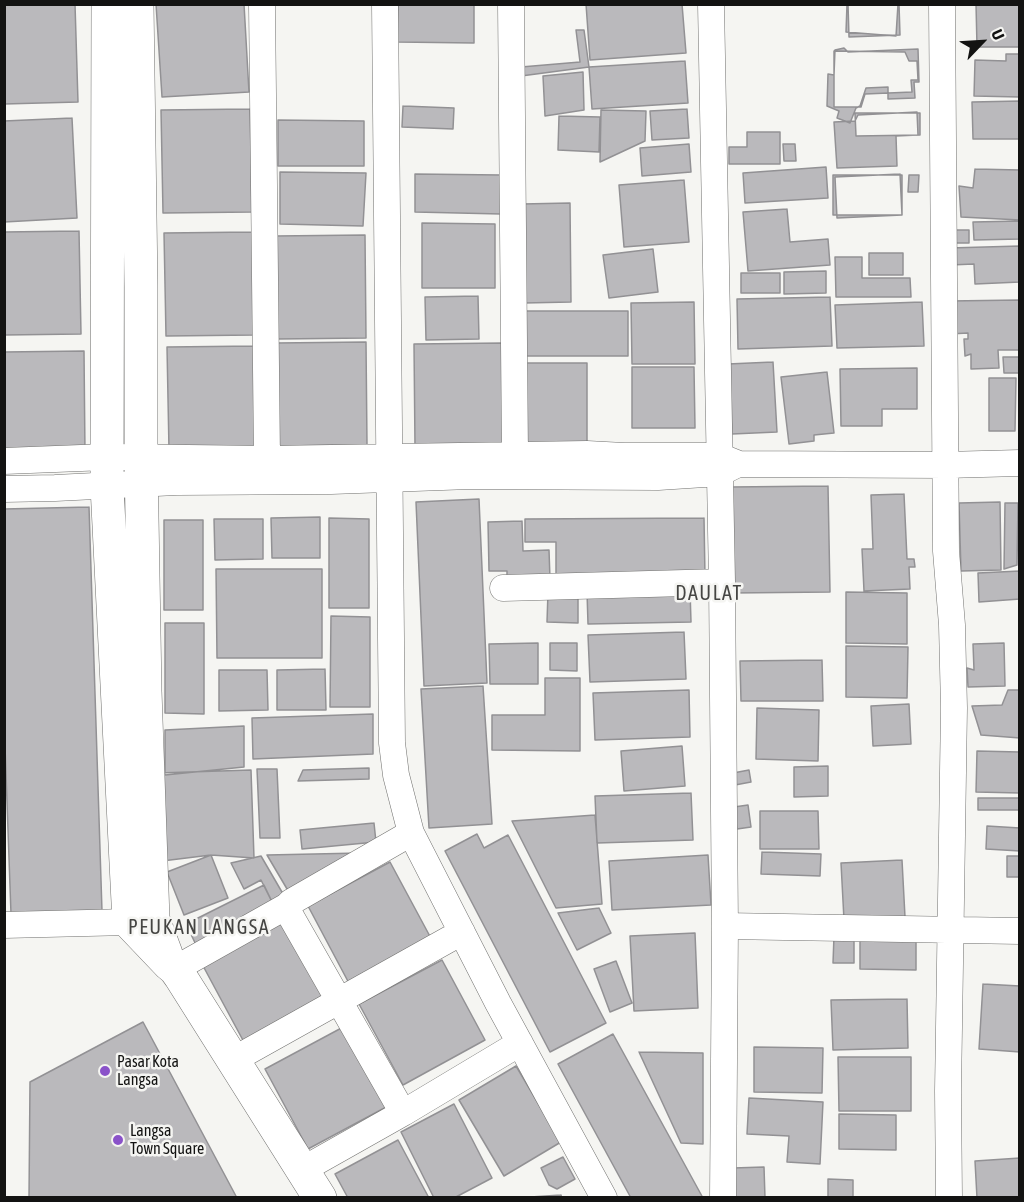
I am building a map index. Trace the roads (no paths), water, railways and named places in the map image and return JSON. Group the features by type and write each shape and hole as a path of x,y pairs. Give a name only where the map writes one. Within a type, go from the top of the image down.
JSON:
{"main road":[{"path":"108,4 107,472 132,715 141,920 320,1197"},
{"path":"132,715 142,582 137,4"}],"street":[{"path":"262,4 267,459"},
{"path":"385,4 389,468 393,744 396,775 411,833 520,1043 604,1197"},
{"path":"511,4 515,456"},
{"path":"711,4 726,464 722,582 725,926 723,1197"},
{"path":"942,4 945,551 952,625 954,708 948,1092 949,1197"},
{"path":"141,471 176,482 331,481 389,468 515,456 587,454 726,464 1020,463"},
{"path":"4,489 107,472 267,459 490,476 658,477 726,464"},
{"path":"4,461 107,472"},
{"path":"503,588 722,582"},
{"path":"172,967 287,906 411,833"},
{"path":"287,906 403,1113"},
{"path":"4,925 141,920"},
{"path":"725,926 1020,931"},
{"path":"233,1060 462,932"},
{"path":"302,1170 520,1043"}],"place":[{"name":"Pasar Kota Langsa","path":"105,1071"},
{"name":"Langsa Town Square","path":"118,1140"}],"district":[{"name":"DAULAT","path":"709,594"},
{"name":"PEUKAN LANGSA","path":"199,928"}]}
